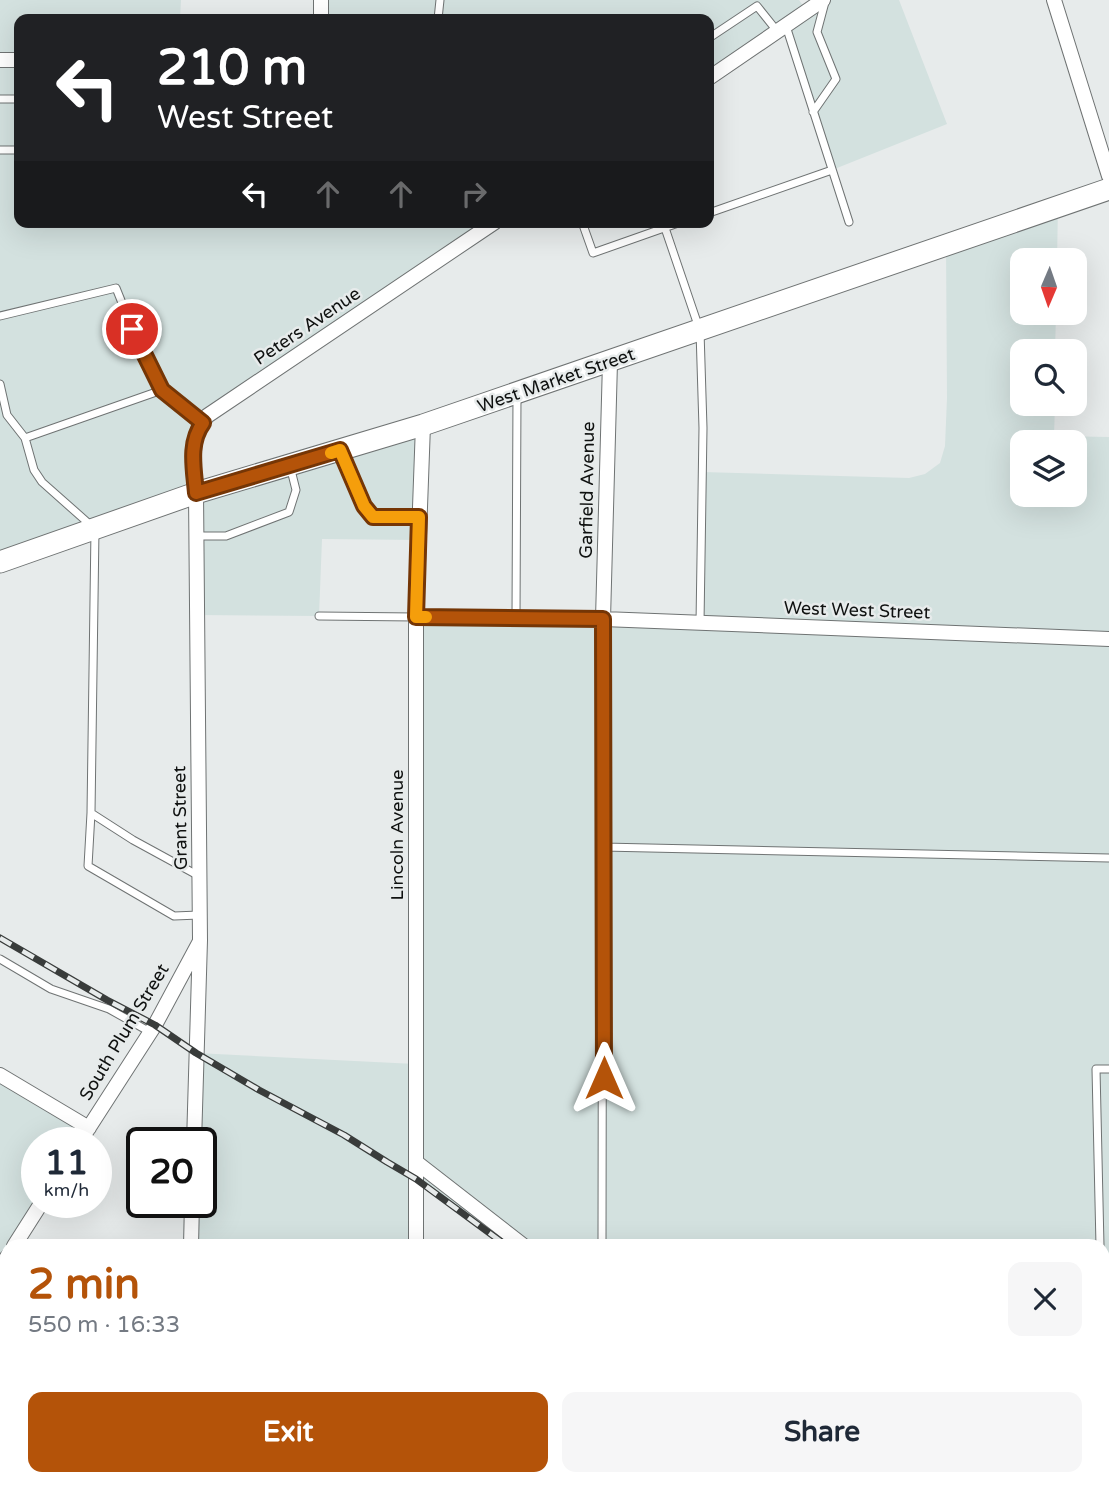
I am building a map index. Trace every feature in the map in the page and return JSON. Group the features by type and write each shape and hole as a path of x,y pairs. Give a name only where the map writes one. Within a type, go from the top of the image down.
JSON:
{"main road":[{"name":"West Market Street","path":"0,562 196,493 423,425 610,362 1109,188"}],"street":[{"path":"714,75 824,0"},
{"path":"1054,0 1109,176"},
{"name":"Peters Avenue","path":"203,423 208,416 486,228"},
{"name":"Garfield Avenue","path":"603,619 610,362"},
{"path":"196,493 192,454 196,432 203,423"},
{"name":"Lincoln Avenue","path":"416,1239 416,617 423,425"},
{"name":"Grant Street","path":"194,1127 200,940 196,493"},
{"name":"West West Street","path":"603,619 1109,639"},
{"name":"South Plum Street","path":"90,1127 151,1032 200,940"},
{"path":"0,1075 87,1127"},
{"path":"416,1163 515,1239"},
{"path":"18,1239 32,1218"},
{"path":"191,1239 192,1218"}],"lane":[{"path":"813,112 836,79 817,32 824,0"},
{"path":"714,35 757,6 782,28 849,222"},
{"path":"714,210 832,170"},
{"path":"584,228 593,253 665,228 700,331 703,428 700,623"},
{"path":"0,316 116,288 141,350 162,390 203,423"},
{"path":"0,384 7,415 25,438 34,470 42,482 94,529 88,866 173,916 200,915"},
{"path":"25,438 162,390"},
{"path":"516,618 517,393"},
{"path":"340,450 364,506 373,517 419,517"},
{"path":"196,536 226,536 289,512 296,490 290,465"},
{"path":"319,616 603,619 602,1239"},
{"path":"91,813 133,840 200,876"},
{"path":"603,847 1109,858"},
{"path":"0,960 51,989 109,1009 151,1032"},
{"path":"1100,1239 1096,1069 1109,1069"}],"shaded area":[{"path":"0,0 181,0 180,14 14,14 14,228 486,228 196,432 196,493 423,425 419,540 322,539 319,616 197,615 196,494 0,562"},
{"path":"321,0 799,0 807,11 823,0 899,0 947,124 832,170 786,26 714,75 714,14 321,14"},
{"path":"1058,206 1057,248 1010,248 1010,326 1056,326 1055,339 1010,339 1010,416 1055,416 1054,430 1010,430 1010,507 1087,507 1087,437 1109,437 1109,1239 497,1239 416,1180 416,1239 191,1239 192,1218 217,1218 217,1127 194,1127 196,1053 415,1064 416,617 699,623 702,472 909,478 925,474 940,463 945,446 946,245"},
{"path":"0,1075 87,1127 21,1127 21,1218 29,1218 18,1239 0,1239"}],"railway":[{"path":"0,938 155,1025 259,1090 344,1135 416,1179 497,1239"}],"slow traffic":[{"path":"331,453 340,450 364,506 373,517 419,517 416,617 426,617"}],"route":[{"path":"132,329 162,390 203,423 196,432 192,454 196,493 340,450 364,506 373,517 419,517 416,617 603,619 604,1078"}]}
